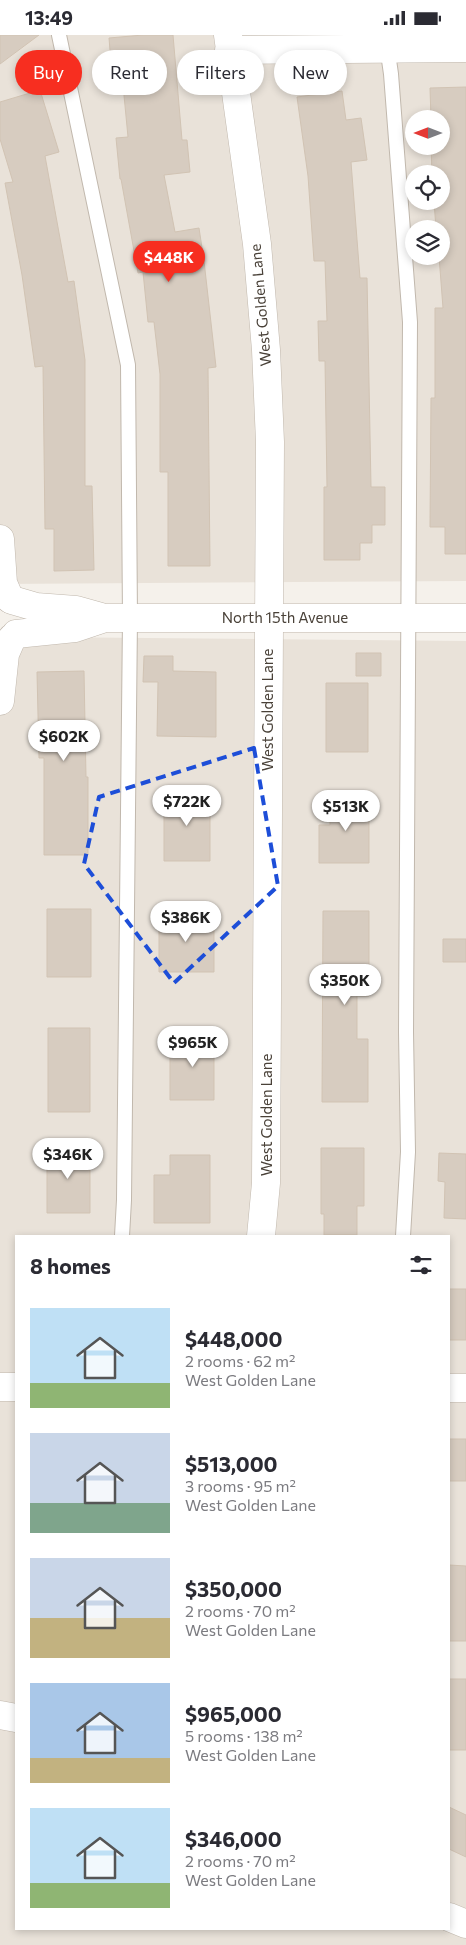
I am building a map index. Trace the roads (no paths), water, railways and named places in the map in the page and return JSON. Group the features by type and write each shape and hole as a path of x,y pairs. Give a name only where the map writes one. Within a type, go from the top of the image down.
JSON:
{"street":[{"path":"228,42 387,41 466,48"},
{"name":"West Golden Lane","path":"228,42 257,244 266,350 270,441 266,1183 261,1235"},
{"path":"0,539 3,583 7,598 18,609 19,617 4,654 0,701"},
{"name":"North 15th Avenue","path":"7,598 36,607 76,610 118,618 466,618"},
{"name":"North 15th Avenue","path":"9,638 75,628 118,618"},
{"path":"0,1387 15,1387"},
{"path":"450,1388 466,1388"},
{"path":"0,1715 15,1718"},
{"path":"450,1917 466,1924"}],"lane":[{"path":"59,35 128,365 118,618 124,1200 122,1235"},
{"path":"387,41 410,322 410,618 406,1032 408,1152 403,1235"}]}
